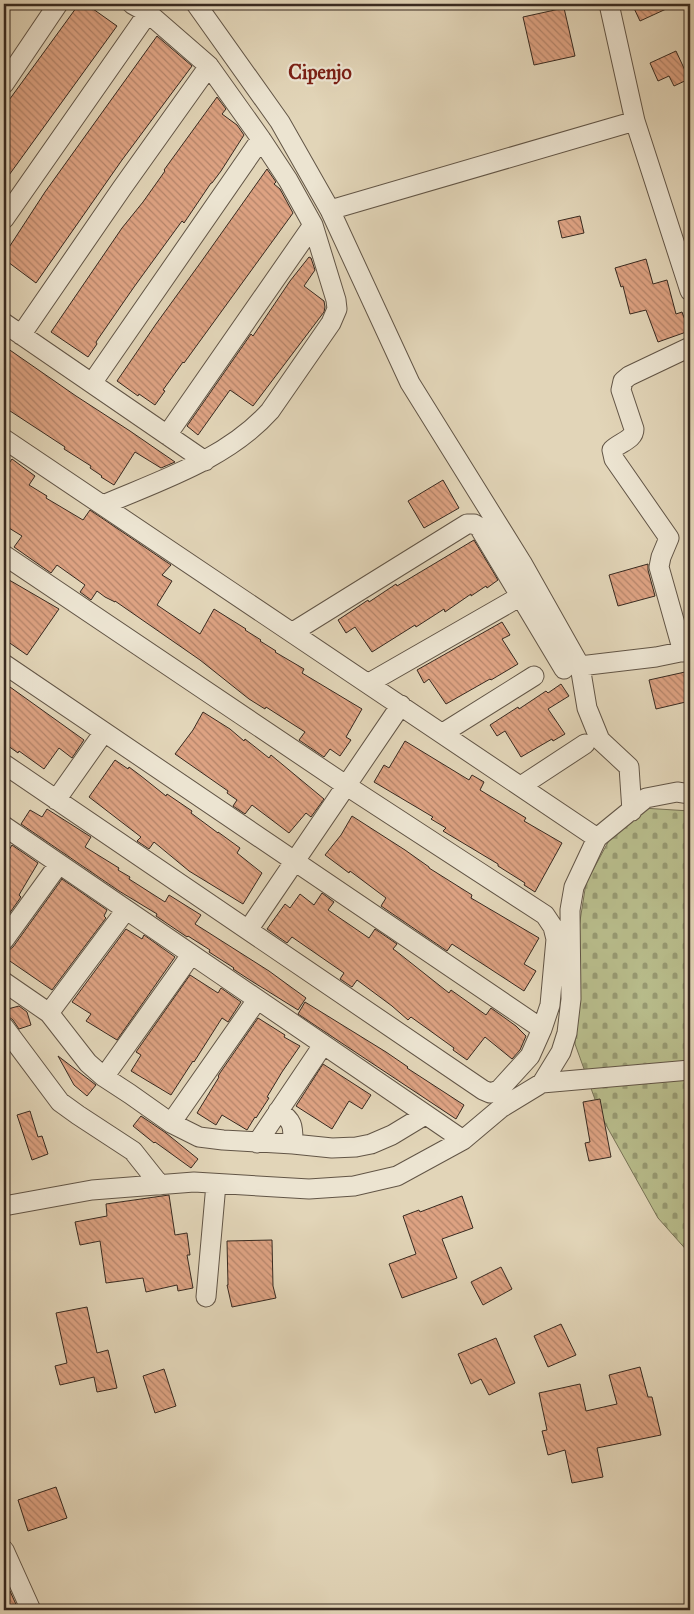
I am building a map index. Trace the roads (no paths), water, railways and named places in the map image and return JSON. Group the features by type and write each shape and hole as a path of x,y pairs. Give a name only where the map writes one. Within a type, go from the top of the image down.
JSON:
{"street":[{"path":"4,84 58,4"},
{"path":"196,4 280,122 330,210 410,383 522,563 572,667 586,708 600,740 629,767 632,811"},
{"path":"609,4 635,121 690,291"},
{"path":"4,219 140,9 209,66 288,180 313,225 336,300 337,309 334,318 270,411 259,423 205,461 103,505"},
{"path":"21,335 209,66"},
{"path":"330,210 635,121"},
{"path":"92,384 261,139"},
{"path":"167,435 313,225"},
{"path":"4,323 205,461"},
{"path":"572,667 656,657 687,651 659,567 669,538 614,459 612,450 634,434 634,428 621,390 623,381 629,376 690,347"},
{"path":"4,438 597,838"},
{"path":"293,632 467,524 474,524 479,526 522,596 572,667"},
{"path":"4,556 346,786 545,915 553,927 556,939 550,1005 530,1056 499,1090 490,1093 4,764"},
{"path":"369,683 522,596"},
{"path":"4,664 542,1028"},
{"path":"443,733 534,676"},
{"path":"248,930 401,705"},
{"path":"56,800 104,732"},
{"path":"521,786 584,744"},
{"path":"542,1083 561,1052 568,1033 571,998 570,910 574,887 597,838 646,798 677,792 690,794"},
{"path":"4,826 463,1140"},
{"path":"4,940 59,864"},
{"path":"49,1014 126,910"},
{"path":"104,1077 191,955"},
{"path":"4,982 49,1014 88,1062 104,1077 171,1123 199,1137 332,1148 371,1144 392,1135 425,1115"},
{"path":"171,1123 257,1000"},
{"path":"4,1027 60,1102 133,1151 160,1185"},
{"path":"256,1143 323,1045"},
{"path":"4,1206 92,1190 194,1182 309,1189 354,1186 397,1176 463,1140 501,1108 542,1083 690,1070"},
{"path":"278,1111 286,1116 294,1127 292,1144"},
{"path":"206,1297 216,1184"},
{"path":"4,1550 29,1604"}],"district":[{"name":"Cipenjo","path":"320,72"}]}
